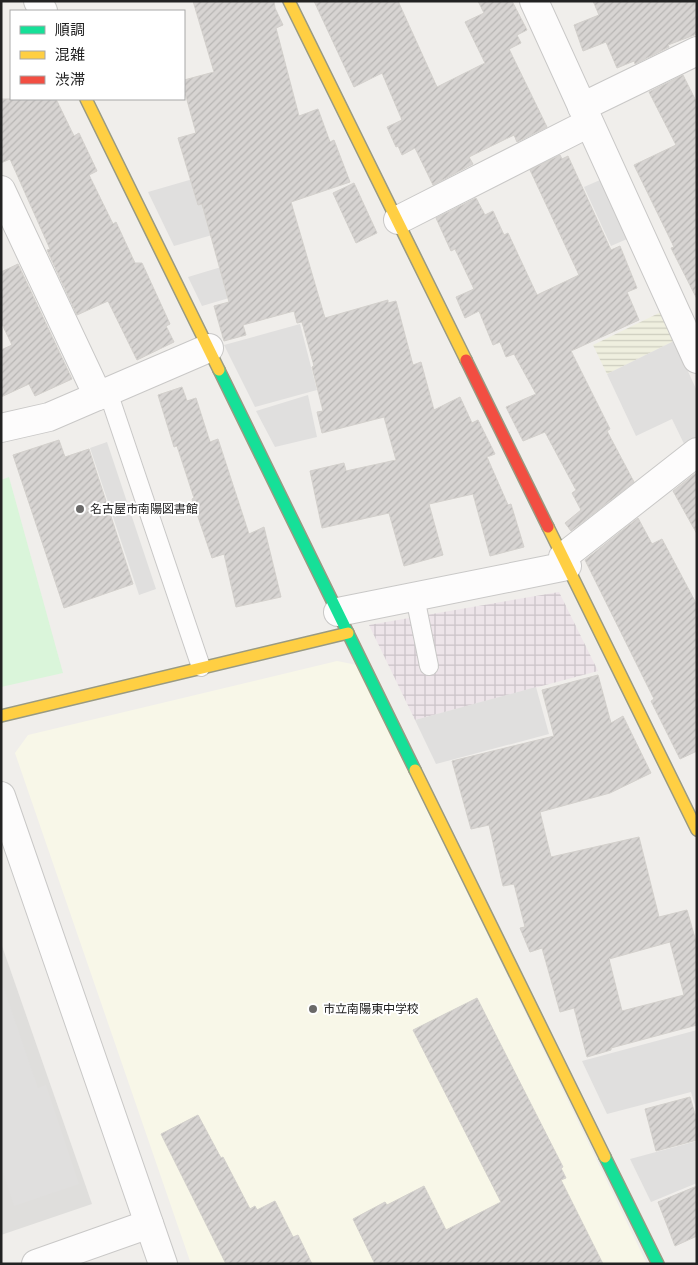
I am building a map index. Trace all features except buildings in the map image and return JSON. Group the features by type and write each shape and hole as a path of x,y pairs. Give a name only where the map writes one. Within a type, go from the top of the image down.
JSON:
{"street":[{"path":"288,1 398,220 697,830"},
{"path":"534,1 697,359"},
{"path":"398,220 697,51"},
{"path":"86,100 658,1264"},
{"path":"1,190 103,394"},
{"path":"1,428 49,417 208,348"},
{"path":"1,716 201,667 415,597 565,562 697,452"},
{"path":"1,796 163,1264"},
{"path":"36,1264 149,1224"}],"lane":[{"path":"103,394 201,667"},
{"path":"415,597 429,666"}],"shaded area":[{"path":"217,172 233,229 174,246 148,192"},
{"path":"600,180 627,239 611,246 584,187"},
{"path":"288,247 297,278 202,306 188,277"},
{"path":"300,324 317,390 255,407 224,345"},
{"path":"674,341 697,391 697,443 687,450 672,419 636,436 607,374"},
{"path":"308,395 317,437 275,447 256,411"},
{"path":"107,442 156,589 139,595 90,448"},
{"path":"559,592 598,671 415,720 369,625"},
{"name":"市立南陽東中学校","path":"337,661 357,665 647,1264 191,1264 15,753 28,735"},
{"path":"536,687 549,734 436,764 415,720"},
{"path":"1,943 92,1204 1,1235"},
{"path":"1,979 38,1088 46,1085 79,1184 14,1206 1,1167"},
{"path":"697,1030 697,1112 691,1092 607,1114 582,1061"},
{"path":"697,1141 697,1183 651,1202 630,1159"}],"green space":[{"path":"661,312 674,341 607,374 593,345"},
{"path":"9,477 63,673 1,687 1,480"}],"traffic: fast":[{"path":"219,370 415,770"},
{"path":"605,1157 658,1264"}],"traffic: slow":[{"path":"289,1 466,360"},
{"path":"86,100 219,370"},
{"path":"548,527 697,830"},
{"path":"1,716 348,633"},
{"path":"415,770 605,1157"}],"traffic: jam":[{"path":"466,360 548,527"}],"place":[{"name":"名古屋市南陽図書館","path":"80,509"},
{"name":"市立南陽東中学校","path":"313,1009"}]}
